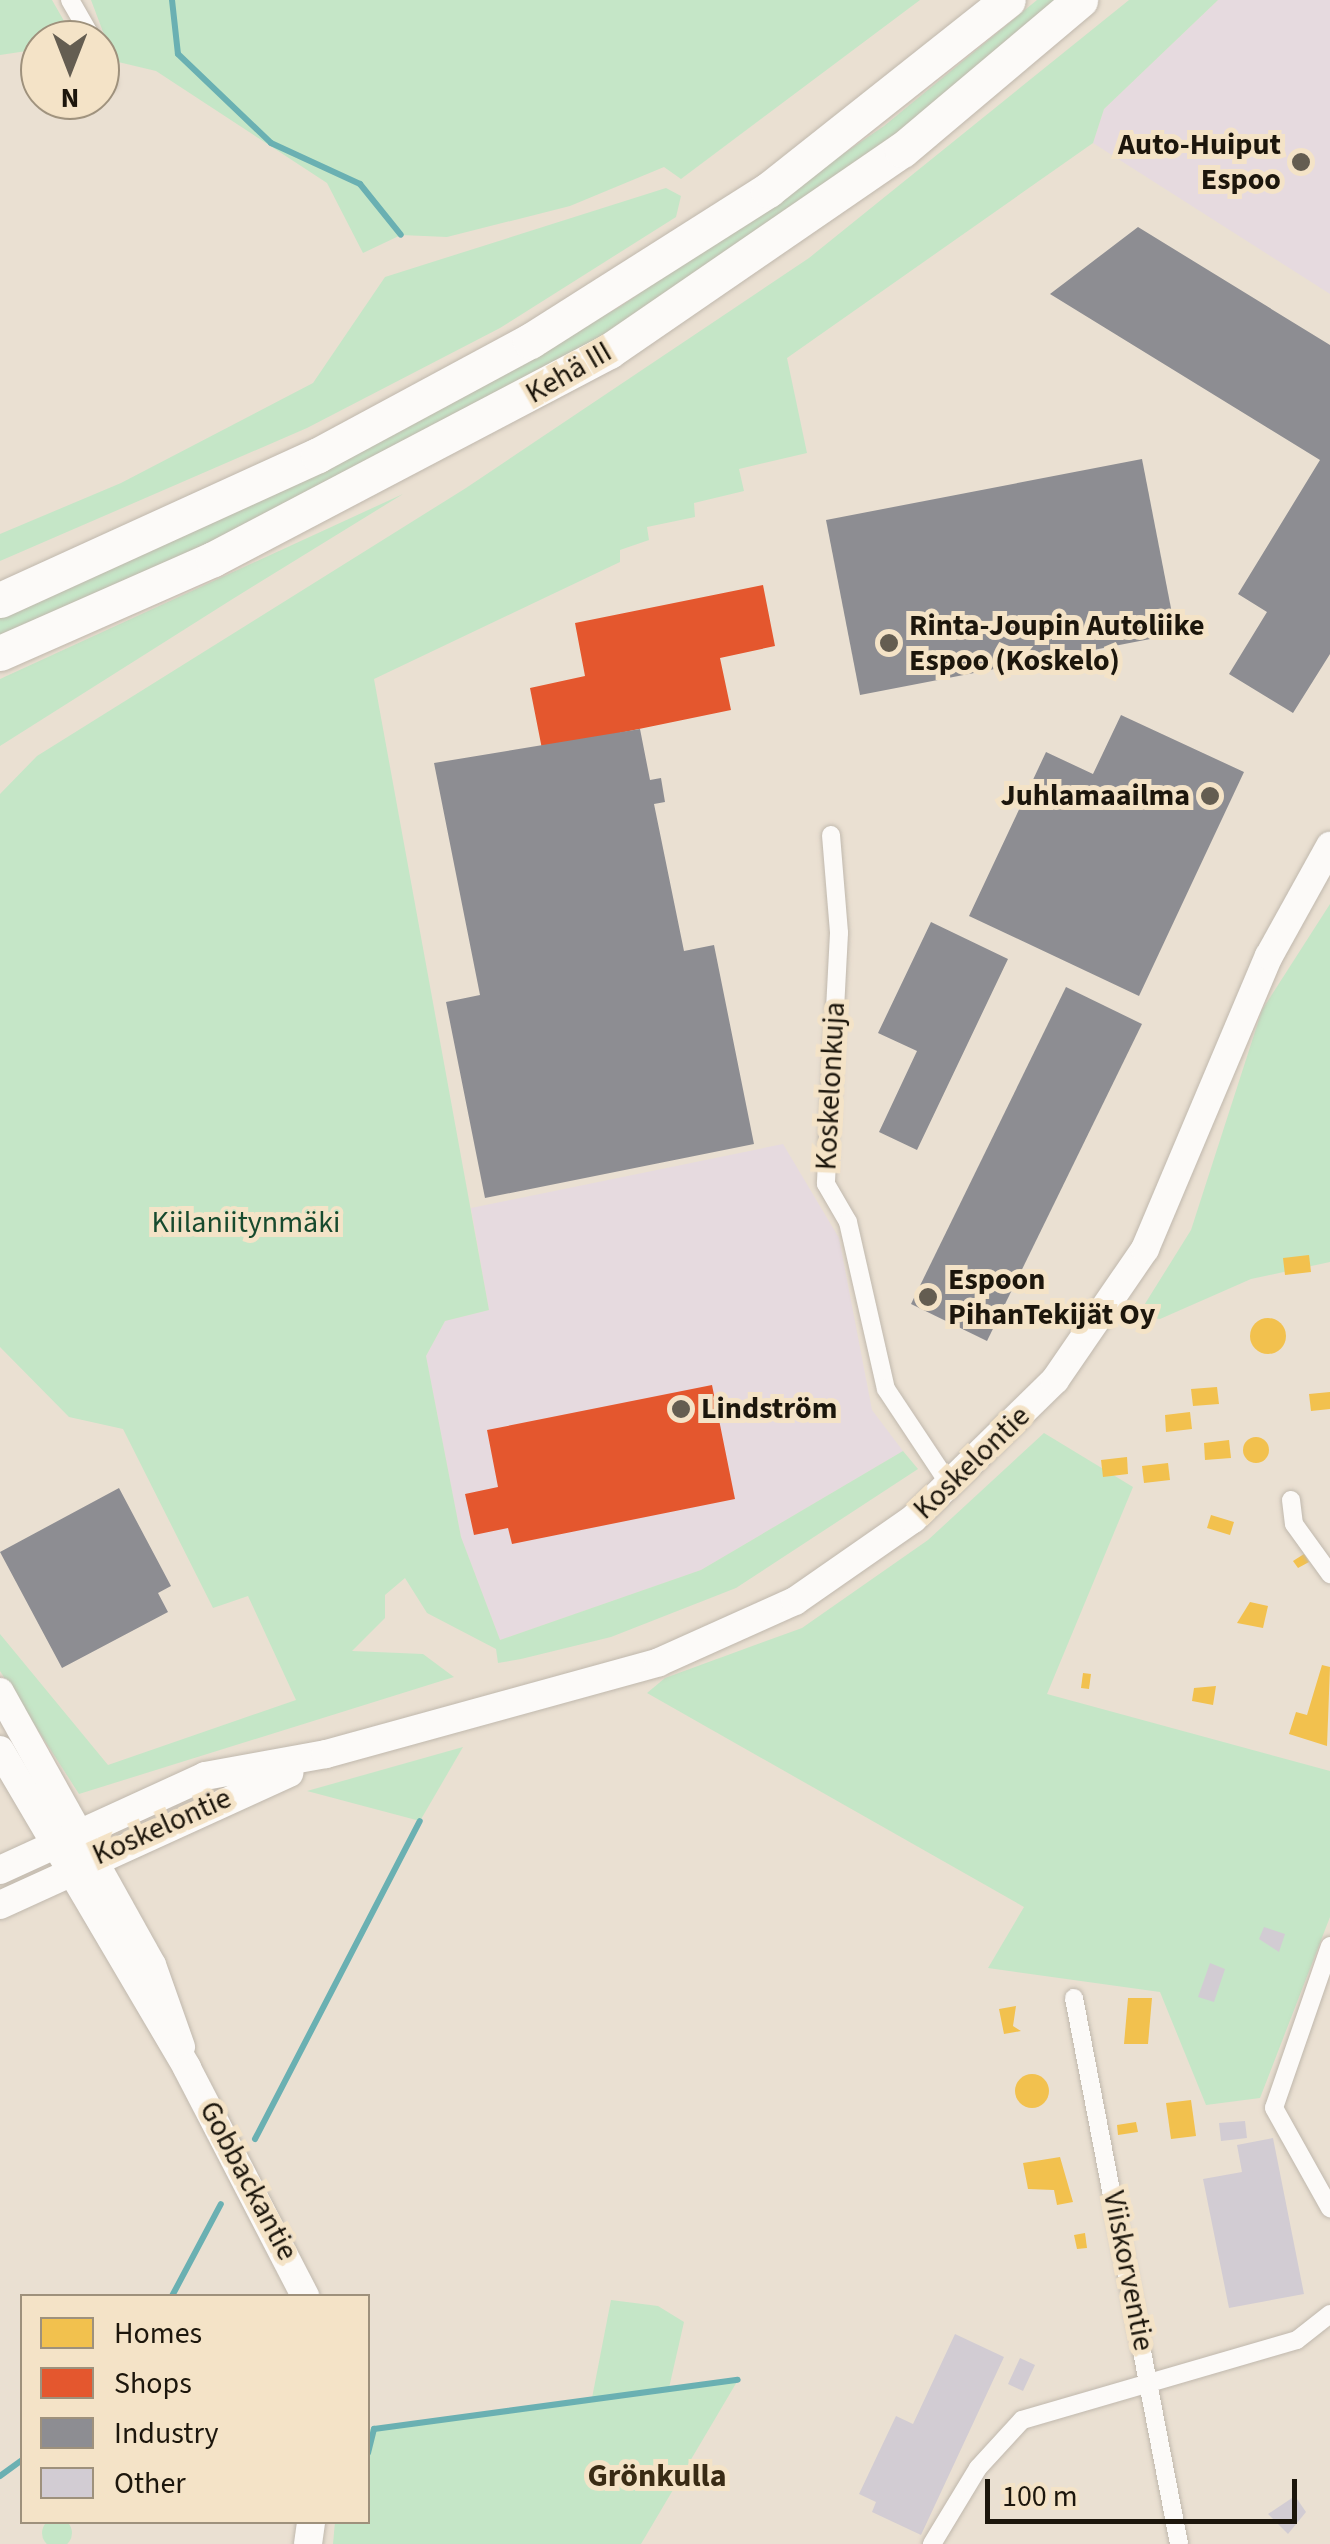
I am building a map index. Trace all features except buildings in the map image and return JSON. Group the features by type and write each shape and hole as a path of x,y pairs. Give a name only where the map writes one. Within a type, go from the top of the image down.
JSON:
{"highway":[{"name":"Kehä III","path":"0,600 318,455 530,341 768,190 1008,0"},
{"name":"Kehä III","path":"0,653 213,560 610,351 902,150 1080,0"}],"main road":[{"name":"Koskelontie","path":"0,1870 205,1776 326,1754 594,1684 733,1633 837,1574 952,1487 1055,1380 1144,1250 1269,956 1330,846"},
{"name":"Gobbackantie","path":"0,1692 81,1830 170,2005 187,2068"},
{"name":"Gobbackantie","path":"0,1750 187,2068 304,2294"},
{"name":"Koskelontie","path":"0,1904 326,1754"}],"street":[{"name":"Koskelonkuja","path":"832,835 839,933 826,1184 848,1222 886,1390 952,1487"},
{"path":"1291,1500 1294,1524 1330,1574"},
{"path":"1330,1946 1274,2108 1330,2208"},
{"name":"Viiskorventie","path":"1074,1998 1178,2544"},
{"path":"932,2544 978,2468 1022,2420 1296,2340 1330,2314"}],"shaded area":[{"path":"1218,0 1330,0 1330,294 1093,143 1104,109"},
{"path":"783,1144 839,1238 872,1410 903,1451 701,1570 500,1640 461,1537 426,1356 445,1321 489,1310 471,1208"}],"green space":[{"path":"0,0 52,0 63,20 20,20 20,52 0,55"},
{"path":"91,0 920,0 681,179 664,167 570,206 447,237 401,235 363,253 327,183 156,71 120,62 120,20 99,20"},
{"path":"1037,0 1062,0 898,135 633,318 475,411 169,564 0,636 0,616 307,480 621,306 884,126"},
{"name":"Kiilaniitynmäki","path":"1129,0 1218,0 1104,109 1093,143 787,358 807,453 739,469 744,491 694,503 695,517 647,527 649,540 620,550 620,562 374,679 489,1310 445,1321 426,1356 461,1537 500,1640 701,1570 903,1451 918,1469 736,1588 611,1637 521,1659 498,1663 496,1649 427,1613 405,1578 385,1595 385,1618 352,1651 423,1654 454,1677 79,1794 0,1671 0,1634 108,1765 296,1700 248,1596 213,1608 123,1429 69,1417 0,1347 0,794 37,756 466,488 809,258"},
{"path":"666,188 681,196 676,217 500,328 307,428 0,561 0,534 121,483 313,383 385,277"},
{"path":"403,494 231,600 0,746 0,679"},
{"path":"1330,904 1330,1262 1251,1279 1160,1319 1138,1315 1191,1230 1262,1010"},
{"path":"1044,1433 1133,1487 1047,1694 1330,1771 1330,1917 1260,2098 1206,2105 1160,1992 988,1968 1024,1907 647,1693 665,1678 802,1628 928,1540"},
{"path":"463,1747 420,1821 307,1791"},
{"path":"611,2300 658,2306 684,2322 669,2388 738,2380 641,2544 333,2544 335,2524 370,2524 370,2429 592,2398"},
{"path":"46,2524 71,2527 71,2539 65,2545 49,2545 43,2539"}],"waterway":[{"path":"172,0 178,54 271,143 360,184 401,235"},
{"path":"255,2139 420,1821"},
{"path":"173,2294 221,2204"},
{"path":"370,2445 374,2429 738,2380"},
{"path":"0,2476 20,2461"}],"place":[{"name":"Auto-Huiput Espoo","path":"1301,162"},
{"name":"Rinta-Joupin Autoliike Espoo (Koskelo)","path":"889,643"},
{"name":"Juhlamaailma","path":"1210,796"},
{"name":"Espoon PihanTekijät Oy","path":"928,1297"},
{"name":"Lindström","path":"681,1409"}],"district":[{"name":"Grönkulla","path":"657,2476"}]}
